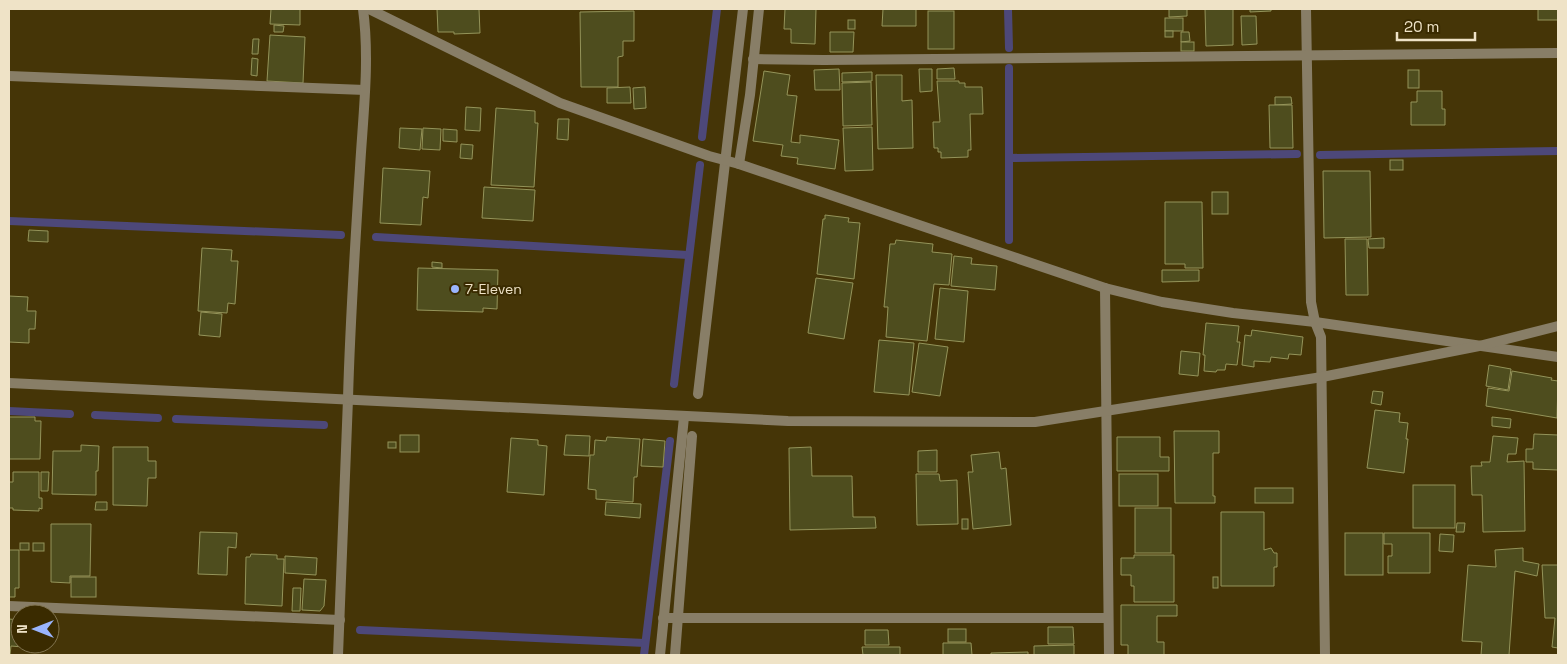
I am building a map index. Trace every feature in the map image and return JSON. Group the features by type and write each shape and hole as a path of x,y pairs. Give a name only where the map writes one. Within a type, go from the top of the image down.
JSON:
{"street":[{"path":"338,655 354,259 365,90 366,32 363,9"},
{"path":"369,9 560,103 710,156 739,164 1106,288 1162,302 1188,306 1558,357"},
{"path":"698,394 743,9"},
{"path":"739,164 759,9"},
{"path":"1306,9 1311,302 1315,322 1321,337 1326,655"},
{"path":"753,59 844,60 1558,53"},
{"path":"9,76 365,90"},
{"path":"1106,288 1109,655"},
{"path":"9,383 788,422 1035,422 1322,377 1479,346 1558,326"},
{"path":"660,655 684,417"},
{"path":"675,655 692,436"},
{"path":"9,606 340,620"},
{"path":"663,618 1108,618"}],"building":[{"path":"271,9 300,9 300,25 270,24"},
{"path":"437,9 479,9 480,33 454,34 454,32 438,32"},
{"path":"785,9 816,9 815,44 791,43 791,29 784,29"},
{"path":"883,9 916,9 916,26 882,26"},
{"path":"1169,9 1187,9 1187,16 1169,17"},
{"path":"1205,9 1233,9 1233,45 1206,46"},
{"path":"1250,9 1271,9 1271,11 1250,12"},
{"path":"1538,9 1558,9 1558,20 1538,20"},
{"path":"634,11 634,41 623,41 623,56 618,57 618,87 581,87 580,12"},
{"path":"928,11 954,11 954,49 928,49"},
{"path":"1241,16 1256,16 1257,44 1242,45"},
{"path":"1165,18 1183,18 1183,31 1165,31"},
{"path":"848,20 855,20 855,29 848,29"},
{"path":"274,25 284,26 283,32 274,32"},
{"path":"1165,31 1173,31 1173,37 1165,37"},
{"path":"830,32 854,32 853,52 830,52"},
{"path":"1181,32 1189,32 1190,41 1181,42"},
{"path":"270,35 305,37 303,83 267,81"},
{"path":"253,39 259,39 258,54 252,54"},
{"path":"1181,42 1194,42 1194,51 1181,51"},
{"path":"252,58 258,59 257,76 251,75"},
{"path":"954,68 955,79 937,79 937,69"},
{"path":"839,69 840,90 815,90 814,70"},
{"path":"919,69 932,69 932,91 920,92"},
{"path":"1408,70 1419,70 1419,88 1408,88"},
{"path":"764,71 790,75 787,95 797,96 791,142 800,143 800,135 839,140 835,169 797,164 798,158 781,156 783,145 753,141"},
{"path":"872,72 872,81 842,82 842,73"},
{"path":"876,75 902,75 902,101 912,100 913,148 878,149"},
{"path":"937,81 959,81 959,83 965,83 965,87 982,87 983,114 970,114 971,150 968,150 968,157 941,158 941,152 938,152 938,148 934,148 933,122 940,122"},
{"path":"871,82 872,125 843,126 842,83"},
{"path":"630,87 631,103 607,103 607,88"},
{"path":"645,87 646,108 634,109 633,88"},
{"path":"1417,91 1442,91 1442,109 1445,109 1445,125 1411,125 1411,102 1417,102"},
{"path":"1275,97 1291,97 1292,104 1275,105"},
{"path":"1269,105 1292,105 1293,148 1270,148"},
{"path":"466,107 481,108 480,131 465,130"},
{"path":"496,108 535,111 535,123 538,123 534,187 491,185"},
{"path":"558,119 569,119 568,140 557,139"},
{"path":"872,127 873,170 845,171 843,128"},
{"path":"400,128 422,129 420,150 399,148"},
{"path":"423,128 441,129 440,150 422,149"},
{"path":"443,129 457,130 457,142 443,141"},
{"path":"461,144 473,145 472,159 460,158"},
{"path":"1390,160 1403,160 1403,170 1390,170"},
{"path":"383,168 430,171 428,198 423,197 421,225 380,223"},
{"path":"1323,171 1370,171 1371,237 1324,238"},
{"path":"484,187 535,190 533,221 482,218"},
{"path":"1212,192 1228,192 1228,214 1212,214"},
{"path":"1165,202 1202,202 1203,268 1185,268 1185,264 1165,264"},
{"path":"825,215 849,218 848,222 860,223 854,279 817,274"},
{"path":"29,230 48,231 48,242 28,241"},
{"path":"1384,238 1384,248 1369,248 1368,239"},
{"path":"1345,239 1367,239 1368,295 1346,295"},
{"path":"896,240 933,244 932,252 952,254 949,285 934,284 927,341 886,337 888,307 884,307 890,244 895,244"},
{"path":"202,248 232,250 231,261 238,261 235,304 228,303 227,313 198,311"},
{"path":"954,256 972,258 971,264 997,266 995,290 951,286"},
{"path":"432,262 442,263 442,268 432,267"},
{"path":"418,268 498,270 497,309 483,308 483,312 417,310"},
{"path":"1162,270 1199,270 1199,281 1162,282"},
{"path":"816,278 853,283 844,339 808,333"},
{"path":"940,288 968,291 964,342 935,339"},
{"path":"9,296 28,297 27,311 36,311 35,329 29,329 29,343 9,342"},
{"path":"201,312 222,314 220,337 199,335"},
{"path":"1206,323 1239,326 1237,342 1240,342 1237,365 1226,364 1225,370 1217,370 1216,372 1204,371 1205,355 1203,355"},
{"path":"1252,330 1303,337 1301,355 1289,354 1288,359 1271,357 1270,362 1254,361 1254,367 1242,365 1245,335 1251,336"},
{"path":"879,340 914,343 909,395 874,392"},
{"path":"919,343 948,347 940,396 912,392"},
{"path":"1181,351 1200,353 1198,376 1179,374"},
{"path":"1489,365 1511,369 1508,390 1486,386"},
{"path":"1512,371 1552,378 1551,380 1558,381 1557,418 1486,406 1488,388 1509,391"},
{"path":"1373,391 1383,392 1381,405 1371,403"},
{"path":"1375,410 1400,413 1399,422 1408,423 1404,473 1367,468"},
{"path":"9,417 35,417 35,421 41,421 40,459 9,459"},
{"path":"1492,417 1511,419 1510,428 1492,426"},
{"path":"1174,431 1219,431 1219,453 1213,453 1213,496 1215,496 1215,503 1175,503"},
{"path":"1534,434 1558,435 1558,470 1533,469 1533,462 1526,462 1526,449 1533,449"},
{"path":"400,435 419,435 419,452 400,452"},
{"path":"566,435 590,436 589,456 564,455"},
{"path":"1493,436 1518,438 1516,454 1508,454 1507,462 1524,461 1525,531 1483,532 1482,495 1472,495 1471,466 1482,466 1481,462 1490,462"},
{"path":"607,437 640,439 637,477 634,477 633,502 596,499 596,490 588,489 590,455 594,455 595,440 606,441"},
{"path":"1117,437 1160,437 1160,457 1169,457 1169,471 1117,471"},
{"path":"511,438 538,440 538,445 547,446 544,495 507,492"},
{"path":"643,439 665,441 663,467 641,466"},
{"path":"388,442 396,442 396,448 388,448"},
{"path":"81,445 99,446 96,495 52,494 53,451 81,451"},
{"path":"113,447 148,447 148,461 156,461 156,478 148,478 147,506 113,505"},
{"path":"811,447 812,476 852,476 853,517 875,517 876,528 790,530 789,448"},
{"path":"937,450 937,472 918,472 918,451"},
{"path":"999,452 1001,469 1006,468 1011,525 973,529 968,472 973,472 971,455"},
{"path":"13,472 39,472 39,498 42,498 42,509 39,508 39,511 13,510 13,508 9,508 9,482 13,482"},
{"path":"41,472 49,472 48,491 41,491"},
{"path":"916,474 939,474 940,481 957,480 958,524 917,525"},
{"path":"1119,474 1158,474 1158,506 1119,506"},
{"path":"1413,485 1455,485 1455,528 1413,528"},
{"path":"1255,488 1293,488 1293,503 1255,503"},
{"path":"96,502 107,502 107,510 95,510"},
{"path":"606,502 641,504 640,518 605,515"},
{"path":"1135,508 1171,508 1171,553 1135,553"},
{"path":"1221,512 1264,512 1264,550 1271,548 1274,553 1277,553 1277,567 1274,567 1274,586 1221,586"},
{"path":"962,519 968,519 968,529 962,529"},
{"path":"1457,523 1465,523 1464,532 1456,532"},
{"path":"51,524 91,524 90,576 70,576 70,583 51,582"},
{"path":"200,532 237,533 236,548 228,547 227,575 198,574"},
{"path":"1345,533 1383,533 1383,575 1345,575"},
{"path":"1384,533 1430,533 1430,573 1388,573 1388,556 1392,556 1392,544 1384,544"},
{"path":"1440,534 1454,535 1453,552 1439,551"},
{"path":"20,543 29,543 29,550 20,550"},
{"path":"33,543 44,543 44,551 33,551"},
{"path":"1523,548 1523,561 1539,564 1537,576 1515,571 1509,655 1481,655 1482,642 1462,641 1468,565 1496,567 1495,550"},
{"path":"9,550 19,550 19,588 15,588 15,597 9,597"},
{"path":"251,554 277,555 277,559 284,559 282,606 245,604 246,557 250,557"},
{"path":"1134,555 1174,555 1174,602 1134,602 1134,586 1131,586 1131,575 1121,575 1121,558 1134,558"},
{"path":"285,556 317,558 316,575 285,573"},
{"path":"1542,565 1558,565 1558,648 1552,647 1555,618 1545,618"},
{"path":"71,577 96,577 96,597 71,597"},
{"path":"1213,577 1218,577 1218,588 1213,588"},
{"path":"304,579 326,580 324,606 320,611 302,610"},
{"path":"293,588 301,588 300,611 292,611"},
{"path":"1121,605 1177,605 1177,616 1157,616 1157,642 1164,642 1164,655 1128,655 1128,645 1121,645"},
{"path":"9,619 10,654 9,655"},
{"path":"1048,627 1073,627 1074,644 1048,644"},
{"path":"948,629 966,629 966,642 948,642"},
{"path":"865,630 888,630 889,645 865,645"},
{"path":"943,643 971,643 972,655 943,655"},
{"path":"1074,645 1074,655 1034,655 1034,646"},
{"path":"862,647 900,647 900,655 863,655"},
{"path":"1028,652 1028,655 991,655 991,653"}],"waterway":[{"path":"702,137 717,9"},
{"path":"1008,9 1009,48"},
{"path":"1009,68 1009,240"},
{"path":"1320,155 1558,151"},
{"path":"1009,158 1297,154"},
{"path":"674,384 700,165"},
{"path":"9,221 341,235"},
{"path":"376,237 688,255"},
{"path":"9,411 70,414"},
{"path":"95,415 158,418"},
{"path":"176,419 324,425"},
{"path":"644,655 670,441"},
{"path":"360,630 645,643"}],"place":[{"name":"7-Eleven","path":"455,289"}]}
